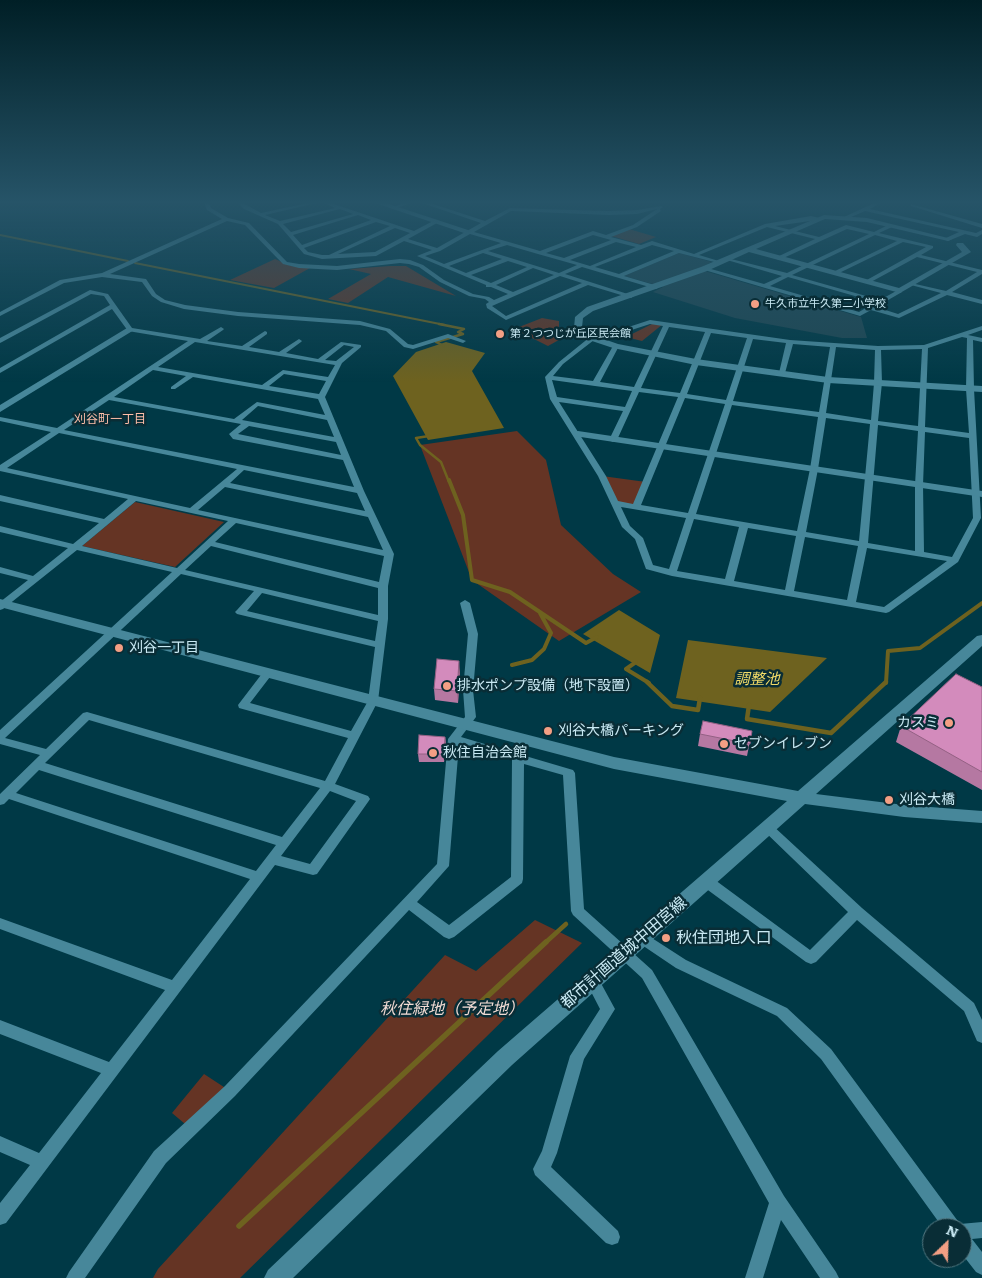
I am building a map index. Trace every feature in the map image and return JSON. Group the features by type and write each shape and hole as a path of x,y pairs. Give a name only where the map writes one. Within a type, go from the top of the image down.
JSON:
{"street":[{"path":"102,275 129,263"},
{"path":"285,263 310,267 336,268 385,263"},
{"path":"412,263 421,266 442,281 493,302"},
{"path":"439,263 488,286 513,294"},
{"path":"446,265 452,263"},
{"path":"465,276 498,263"},
{"path":"521,263 631,296"},
{"path":"574,263 656,287"},
{"path":"591,267 602,263"},
{"path":"619,276 651,263"},
{"path":"720,263 590,309 579,317 578,328 592,338 616,346 696,362 828,380 982,389"},
{"path":"742,263 881,302"},
{"path":"798,263 900,291"},
{"path":"764,286 812,263"},
{"path":"836,273 857,263"},
{"path":"867,282 902,263"},
{"path":"704,269 860,314 947,263 982,272"},
{"path":"582,265 493,302 489,307 506,318 588,283"},
{"path":"488,286 533,266"},
{"path":"871,308 899,316 946,293 982,272"},
{"path":"0,314 62,281 102,275 147,281 154,295 163,301 184,307 238,314 360,323 388,330 406,346 413,347 448,336 463,341"},
{"path":"912,284 981,301"},
{"path":"0,341 90,292 106,295 130,330"},
{"path":"0,371 113,306"},
{"path":"548,377 561,362 592,338 605,337 650,322 790,342 878,348 925,347 982,328"},
{"path":"613,440 635,390 668,324"},
{"path":"202,341 220,329"},
{"path":"0,409 130,330 337,364 359,346 343,343 320,361"},
{"path":"636,506 709,330"},
{"path":"244,348 266,333"},
{"path":"960,334 982,340"},
{"path":"672,573 727,403 751,336"},
{"path":"548,377 554,399 578,434 602,476 626,527 639,538 649,567 672,573 886,610 955,560 977,518 979,494 970,389 970,337"},
{"path":"1,469 194,340"},
{"path":"281,354 299,341"},
{"path":"782,373 790,342"},
{"path":"594,384 616,346"},
{"path":"789,594 814,469 833,346"},
{"path":"920,553 919,485 925,347"},
{"path":"851,604 862,544 867,477 878,384 878,348"},
{"path":"321,397 339,364 337,364"},
{"path":"152,368 321,397"},
{"path":"262,387 283,372 331,380"},
{"path":"174,388 192,375"},
{"path":"548,377 874,423 973,435 982,434"},
{"path":"0,1217 328,786 355,736 380,703 383,586 389,554 360,491 321,397"},
{"path":"109,398 340,440"},
{"path":"554,399 627,409"},
{"path":"236,421 257,404 330,418"},
{"path":"0,419 241,469 360,491"},
{"path":"248,423 232,434 236,437 348,459"},
{"path":"578,434 979,494"},
{"path":"1,469 194,509 389,554"},
{"path":"194,509 241,469"},
{"path":"223,484 371,515"},
{"path":"0,498 106,522"},
{"path":"1,605 135,498"},
{"path":"614,503 955,560"},
{"path":"49,754 0,738 176,571 235,519"},
{"path":"729,583 744,525"},
{"path":"0,529 383,619"},
{"path":"208,543 383,586"},
{"path":"0,570 35,579"},
{"path":"260,590 240,612 380,645"},
{"path":"75,1278 160,1157 230,1091 442,866 454,739 472,717 468,690 473,634 465,603"},
{"path":"1,605 614,763 802,798 904,811 982,817"},
{"name":"都市計画道城中田宮線","path":"276,1278 498,1065 622,953 802,798 982,639"},
{"path":"268,673 243,705 355,736"},
{"path":"259,877 4,798 87,716 328,786 364,799 313,870 273,859"},
{"path":"454,739 568,773 578,911 647,974 778,1202 830,1278"},
{"path":"409,903 449,933 517,879 518,758"},
{"path":"37,765 285,843"},
{"path":"767,827 857,912 969,1007 982,1036"},
{"path":"706,880 811,958 857,912"},
{"path":"0,923 174,987"},
{"path":"641,937 681,964 782,1012 826,1054 946,1218"},
{"path":"592,980 608,1009 577,1056 550,1153 541,1169 612,1238"},
{"path":"0,1027 111,1070"},
{"path":"0,1144 42,1162"},
{"path":"754,1278 778,1202"},
{"path":"972,1253 982,1266"}],"shaded area":[{"name":"牛久市立牛久第二小学校","path":"656,263 711,263 698,269 861,317 867,338 842,338 735,318 653,292 663,287 624,276"}],"green space":[{"path":"267,263 283,263 291,266 310,268 274,288 230,280"},
{"path":"406,266 456,296 388,277 348,303 328,299 371,274 349,269"},
{"path":"542,318 559,321 559,331 566,336 548,346 514,329"},
{"path":"654,323 663,324 642,341 626,337"},
{"path":"517,431 546,460 561,525 613,574 641,592 559,641 472,580 420,445"},
{"path":"602,476 646,482 636,506 614,503"},
{"path":"135,502 224,522 175,567 82,546"},
{"name":"秋住緑地（予定地）","path":"535,920 582,943 240,1278 153,1278 158,1269 445,955 476,971"},
{"path":"204,1074 230,1091 191,1129 172,1113"}],"water":[{"path":"446,342 485,353 472,371 504,428 428,440 393,376 416,352"},
{"path":"619,610 660,635 650,673 583,634"},
{"name":"調整池","path":"688,640 827,658 770,712 676,698"}],"building":[{"path":"437,659 459,661 457,691 434,689"},
{"name":"カスミ","path":"956,674 982,687 982,772 901,726"},
{"path":"703,721 752,731 750,744 700,734"},
{"path":"419,735 445,737 444,754 418,754"}],"waterway":[{"path":"135,263 445,325"},
{"path":"439,324 464,329 458,332 463,334 436,342 444,346"},
{"path":"429,436 416,438 420,445 441,462 449,482"},
{"path":"449,480 463,515 472,580 510,592 586,643 597,637"},
{"path":"886,683 888,651 920,648 982,603"},
{"path":"512,665 532,660 544,649 551,633 540,613"},
{"path":"636,662 626,669 649,683"},
{"path":"647,682 672,706 698,710 700,698"},
{"path":"749,705 747,719 831,733 886,682"},
{"path":"545,943 566,924"},
{"path":"239,1226 546,942"}],"place":[{"name":"牛久市立牛久第二小学校","path":"755,304"},
{"name":"第２つつじが丘区民会館","path":"500,334"},
{"name":"刈谷一丁目","path":"119,648"},
{"name":"排水ポンプ設備（地下設置）","path":"447,686"},
{"name":"カスミ","path":"949,723"},
{"name":"刈谷大橋パーキング","path":"548,731"},
{"name":"セブンイレブン","path":"724,744"},
{"name":"秋住自治会館","path":"433,753"},
{"name":"刈谷大橋","path":"889,800"},
{"name":"秋住団地入口","path":"666,938"}],"district":[{"name":"刈谷町一丁目","path":"110,419"}]}
